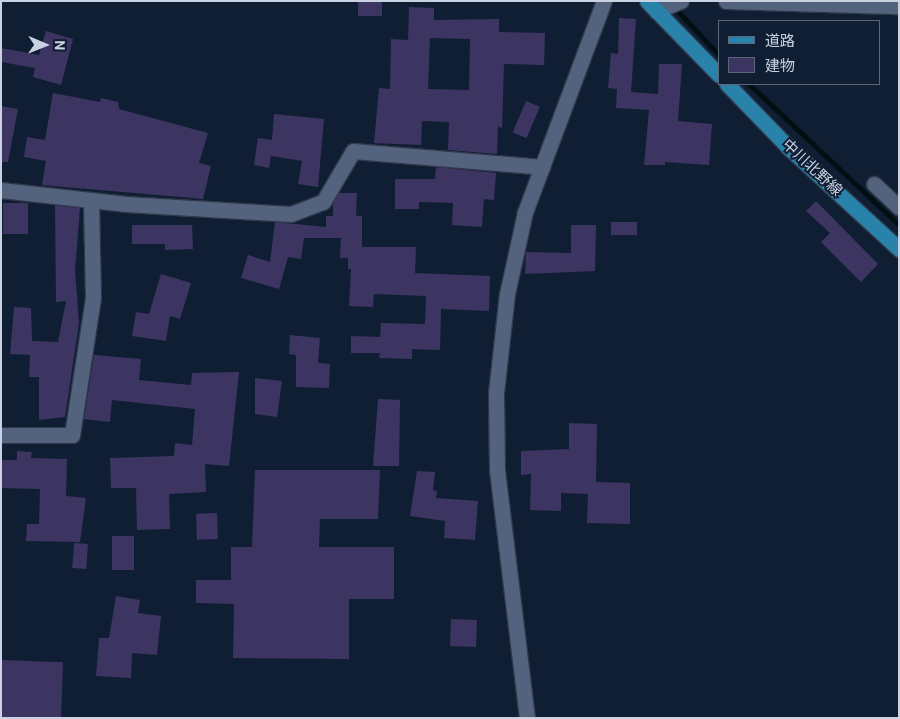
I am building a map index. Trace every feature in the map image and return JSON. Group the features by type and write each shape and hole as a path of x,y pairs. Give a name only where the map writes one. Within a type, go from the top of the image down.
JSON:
{"main road":[{"path":"655,6 718,74"},
{"name":"中川北野線","path":"728,85 788,147 899,250"}],"street":[{"path":"527,718 497,469 496,393 507,294 525,212 604,1"},
{"path":"655,6 681,1"},
{"path":"726,1 899,6"},
{"path":"1,190 91,201 291,214 323,202 353,151 542,167"},
{"path":"874,184 899,207"},
{"path":"1,435 72,435 93,297 91,201"}],"building":[{"path":"358,1 382,1 382,16 358,16"},
{"path":"409,7 434,8 434,20 499,19 499,32 545,33 544,65 504,64 502,128 498,126 497,154 448,150 449,122 422,121 421,145 374,143 379,88 390,89 391,39 408,40","holes":["430,38 470,39 469,90 428,89"]},
{"path":"619,18 636,19 631,92 658,94 659,64 682,64 678,121 712,124 709,165 665,162 665,165 644,165 649,110 616,108 617,89 608,88 611,53 618,54"},
{"path":"46,31 73,39 61,85 33,77 35,68 1,62 1,48 39,55"},
{"path":"53,93 100,102 101,98 118,102 119,109 208,133 199,163 211,166 203,199 42,185 46,161 24,157 27,137 45,140"},
{"path":"526,101 540,107 527,138 513,132"},
{"path":"1,106 18,109 8,162 1,162"},
{"path":"274,114 324,119 318,187 298,184 302,161 271,156 269,168 254,165 258,138 272,140"},
{"path":"436,167 496,173 494,200 484,199 482,227 452,225 453,203 419,202 419,209 395,209 395,179 435,179"},
{"path":"339,193 357,193 356,216 362,216 362,247 416,247 415,273 490,276 489,311 441,309 440,350 412,349 412,359 379,358 380,353 351,353 351,336 380,337 381,323 425,324 426,296 374,294 373,307 349,306 351,269 348,269 348,258 340,258 341,238 304,238 301,259 288,257 279,289 241,278 248,255 270,262 275,222 326,227 326,216 333,216 333,203"},
{"path":"816,201 878,264 861,282 821,242 830,233 806,211"},
{"path":"3,203 28,203 28,234 3,234"},
{"path":"55,205 80,208 75,270 79,323 65,417 39,420 39,377 29,377 30,355 10,354 14,307 31,308 32,341 58,342 66,301 56,302"},
{"path":"611,222 637,222 637,235 611,235"},
{"path":"132,225 192,225 193,249 165,250 165,244 132,244"},
{"path":"571,225 596,225 595,271 525,274 526,252 571,253"},
{"path":"161,274 191,283 180,319 170,316 166,341 132,336 136,312 149,314"},
{"path":"290,335 320,338 318,363 330,364 329,388 296,387 296,355 289,354"},
{"path":"94,355 141,359 139,380 191,385 192,373 239,372 229,466 205,464 206,492 169,494 170,529 137,530 136,488 111,488 110,458 174,456 175,443 192,445 195,409 112,400 110,422 84,419"},
{"path":"255,378 282,381 277,417 255,414"},
{"path":"378,399 400,400 399,466 373,466"},
{"path":"569,423 597,424 596,482 630,483 630,524 587,523 588,494 561,493 561,511 530,510 531,474 521,475 521,451 569,449"},
{"path":"17,451 32,452 31,458 67,459 66,496 86,498 80,542 26,541 27,524 39,524 40,489 1,488 1,460 17,460"},
{"path":"255,470 380,470 378,519 320,519 319,547 394,547 394,599 349,599 349,659 233,658 234,604 196,603 196,580 231,580 231,547 252,547"},
{"path":"417,471 435,472 433,490 437,491 436,498 478,501 475,540 444,538 445,521 410,516"},
{"path":"217,513 218,539 197,540 196,514"},
{"path":"112,536 134,536 134,570 112,570"},
{"path":"74,543 88,544 86,569 72,568"},
{"path":"116,596 140,600 138,613 161,616 157,655 132,653 131,678 96,676 99,638 109,638"},
{"path":"451,619 477,620 476,647 450,646"},
{"path":"1,660 63,662 61,718 1,718"}],"waterway":[{"path":"673,6 718,54"},
{"path":"750,85 899,225"}]}
